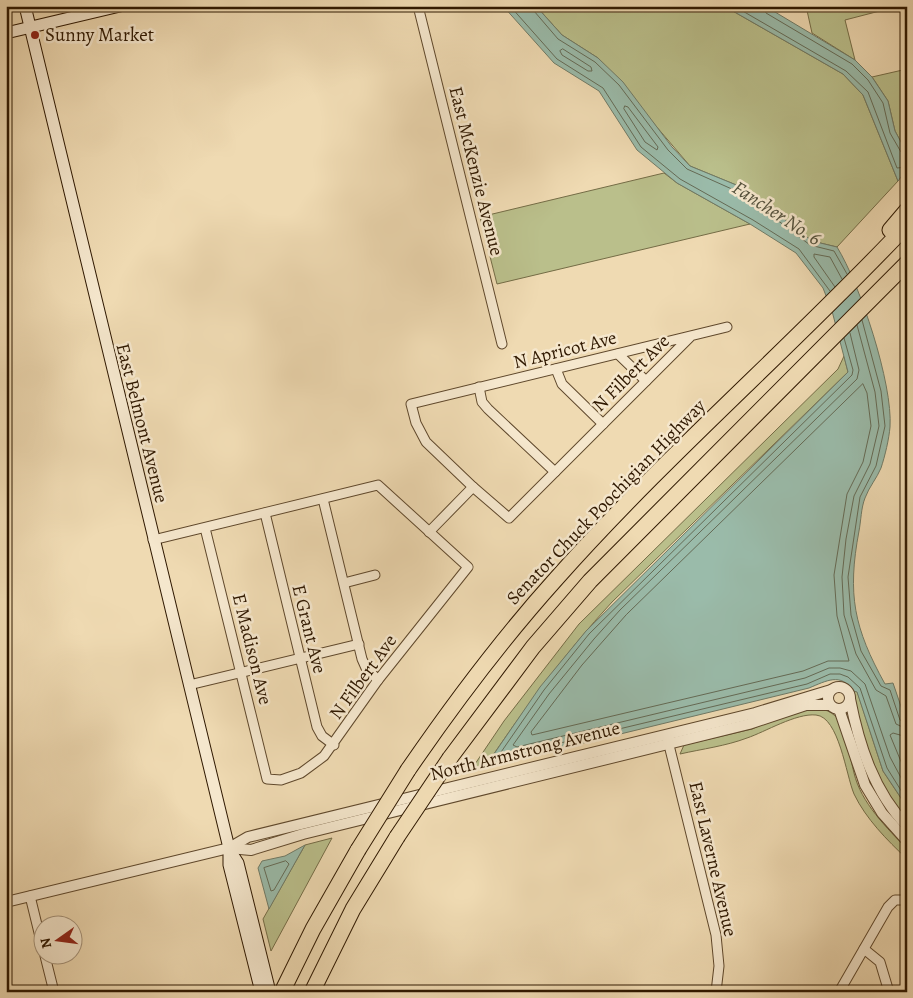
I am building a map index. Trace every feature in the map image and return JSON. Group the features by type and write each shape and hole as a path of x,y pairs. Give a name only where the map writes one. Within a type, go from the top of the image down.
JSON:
{"highway":[{"path":"863,270 871,251 907,210"},
{"name":"Senator Chuck Poochigian Highway","path":"282,992 358,850 408,770 485,663 556,578 632,499 907,225"},
{"path":"312,992 353,908 397,837 450,758 533,646 590,581 678,490 830,341 907,262"}],"main road":[{"name":"East Belmont Avenue","path":"25,6 228,848 229,865 260,992"},
{"path":"6,33 113,7"},
{"name":"East Belmont Avenue","path":"228,848 238,863 270,992"}],"street":[{"name":"East McKenzie Avenue","path":"418,6 502,344"},
{"name":"N Apricot Ave","path":"473,487 426,442 416,423 411,404 727,327"},
{"name":"N Filbert Ave","path":"473,487 509,518 691,336"},
{"path":"618,354 646,381"},
{"path":"556,369 562,384 603,424"},
{"path":"479,387 482,402 488,409 555,472"},
{"path":"153,540 378,485 429,532 473,487"},
{"path":"323,499 358,644 366,668 378,680"},
{"name":"E Grant Ave","path":"265,513 317,727 322,736 334,745"},
{"name":"E Madison Ave","path":"205,528 267,779"},
{"name":"N Filbert Ave","path":"267,779 281,780 301,773 324,756 334,745 378,680 468,567 429,532"},
{"path":"344,582 375,575"},
{"path":"189,685 358,644"},
{"path":"907,826 879,788 867,759 850,699 845,689 838,687 831,690 828,696 865,785 882,813 907,841"},
{"name":"North Armstrong Avenue","path":"6,902 228,848 251,850 303,834 667,740 831,690"},
{"path":"834,707 845,708 850,699"},
{"name":"North Armstrong Avenue","path":"667,740 749,724 806,705 834,707"},
{"name":"East Laverne Avenue","path":"667,740 716,935 719,966 716,992"},
{"path":"30,896 35,916"},
{"path":"839,992 888,907 903,899"},
{"path":"864,949 880,962 889,992"},
{"path":"48,966 54,992"}],"green space":[{"path":"536,6 724,6 843,74 863,95 898,181 837,247 812,241 746,189 690,166 598,58 562,35"},
{"path":"806,6 899,6 845,20 855,60 812,33"},
{"path":"907,69 907,153 895,131 888,101 872,77"},
{"path":"664,173 677,183 750,224 497,284 480,217"},
{"path":"844,356 848,372 612,602 546,682 485,767 471,770 504,721 579,624 838,369"},
{"path":"853,691 857,691 883,771 907,807 907,819 886,791 871,759"},
{"path":"813,708 828,711 839,721 846,740 857,784 862,795 907,849 907,859 877,829 859,803 851,785 841,748 831,726 824,718 816,715 799,717 739,741 680,754 684,745 752,729 772,720"},
{"path":"332,838 271,951 263,919 305,845"}],"water":[{"path":"503,6 536,6 562,35 598,58 623,82 672,147 690,166 746,189 812,241 837,247 846,264 865,309 881,361 890,408 887,448 881,468 867,494 863,506 855,554 854,593 860,628 866,645 885,684 893,683 907,724 907,807 883,771 857,692 838,680 827,681 809,688 485,767 540,687 586,631 848,372 832,311 823,288 796,253 750,224 677,183 637,150 599,91 554,63"},
{"path":"724,6 765,6 855,60 872,77 888,101 895,131 907,153 907,169 898,181 863,95 843,74"},
{"path":"305,845 269,909 258,868 262,861 285,856"}],"place":[{"name":"Sunny Market","path":"35,35"}],"water label":[{"name":"Fancher No. 6","path":"777,213"}]}
